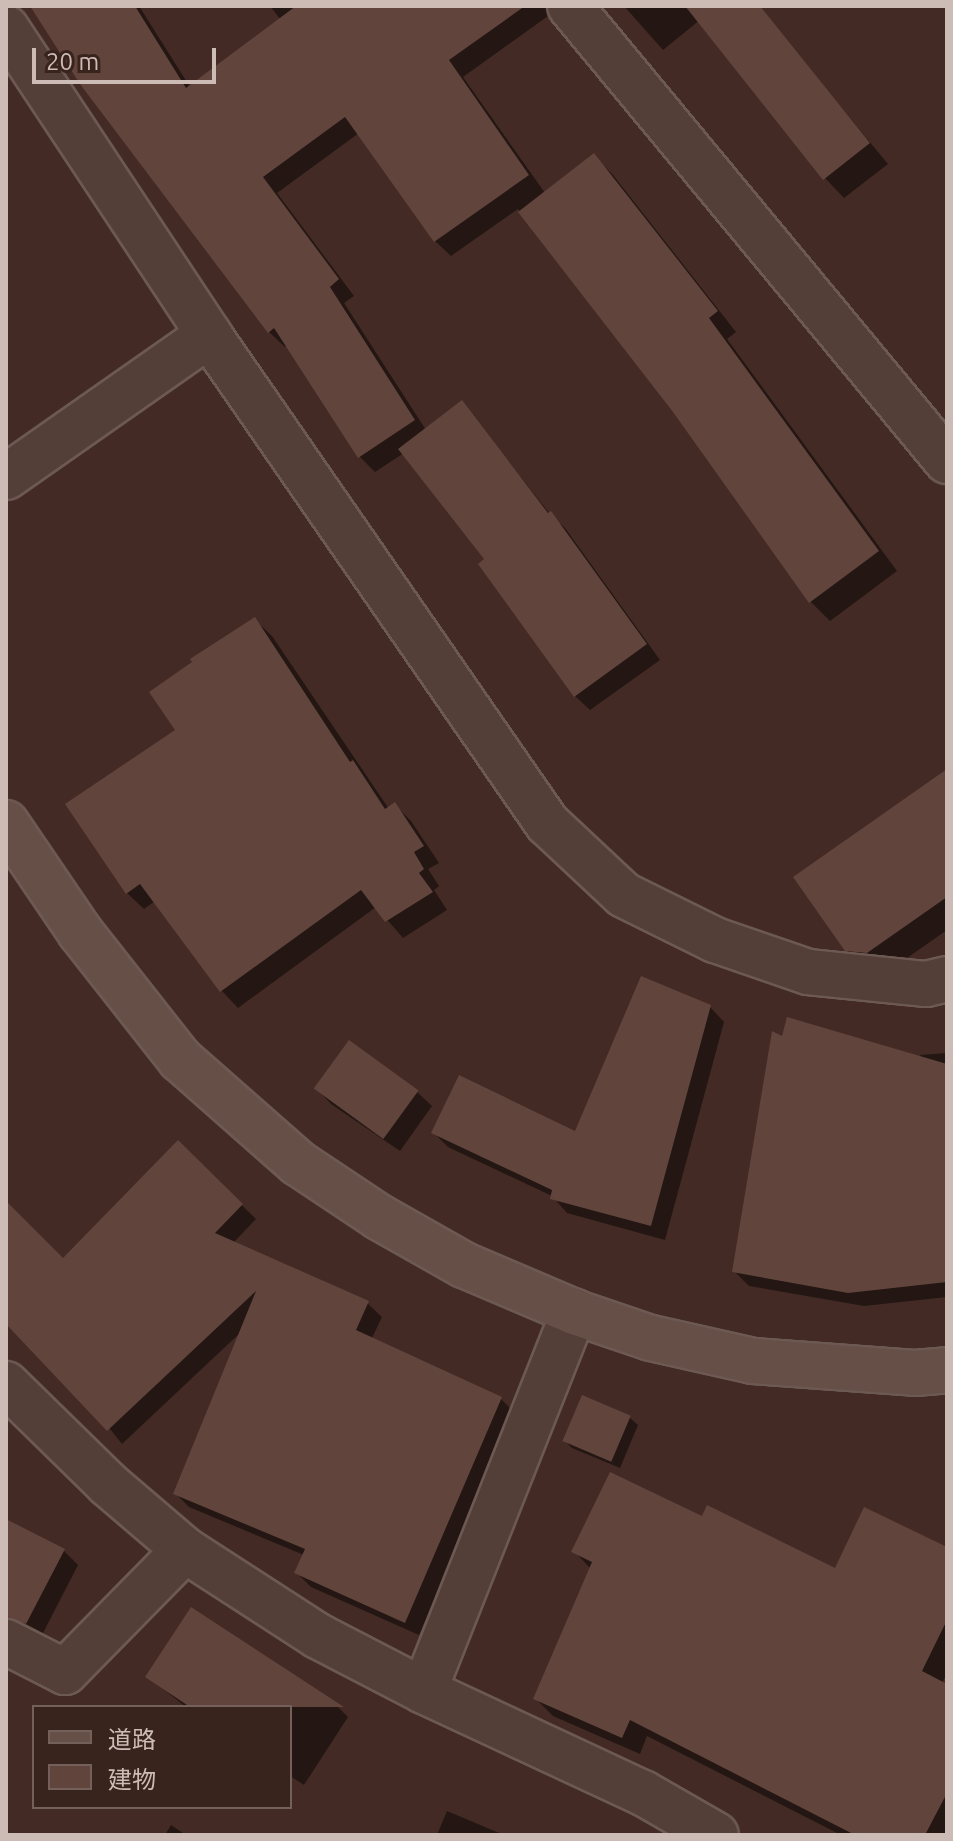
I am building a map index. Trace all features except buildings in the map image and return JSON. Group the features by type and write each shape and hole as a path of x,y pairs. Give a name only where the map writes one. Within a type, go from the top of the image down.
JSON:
{"street":[{"path":"570,6 947,461"},
{"path":"6,28 209,335 547,823 624,895 715,940 808,972 926,984 947,979"},
{"path":"6,477 209,335"},
{"path":"6,823 80,932 180,1059 298,1163 379,1217 464,1265 574,1312 651,1338 753,1361 915,1373 947,1370"},
{"path":"424,1691 574,1312"},
{"path":"6,1384 108,1484 185,1550 318,1636 424,1691 643,1793 716,1835"},
{"path":"6,1642 65,1672 185,1550"}]}
